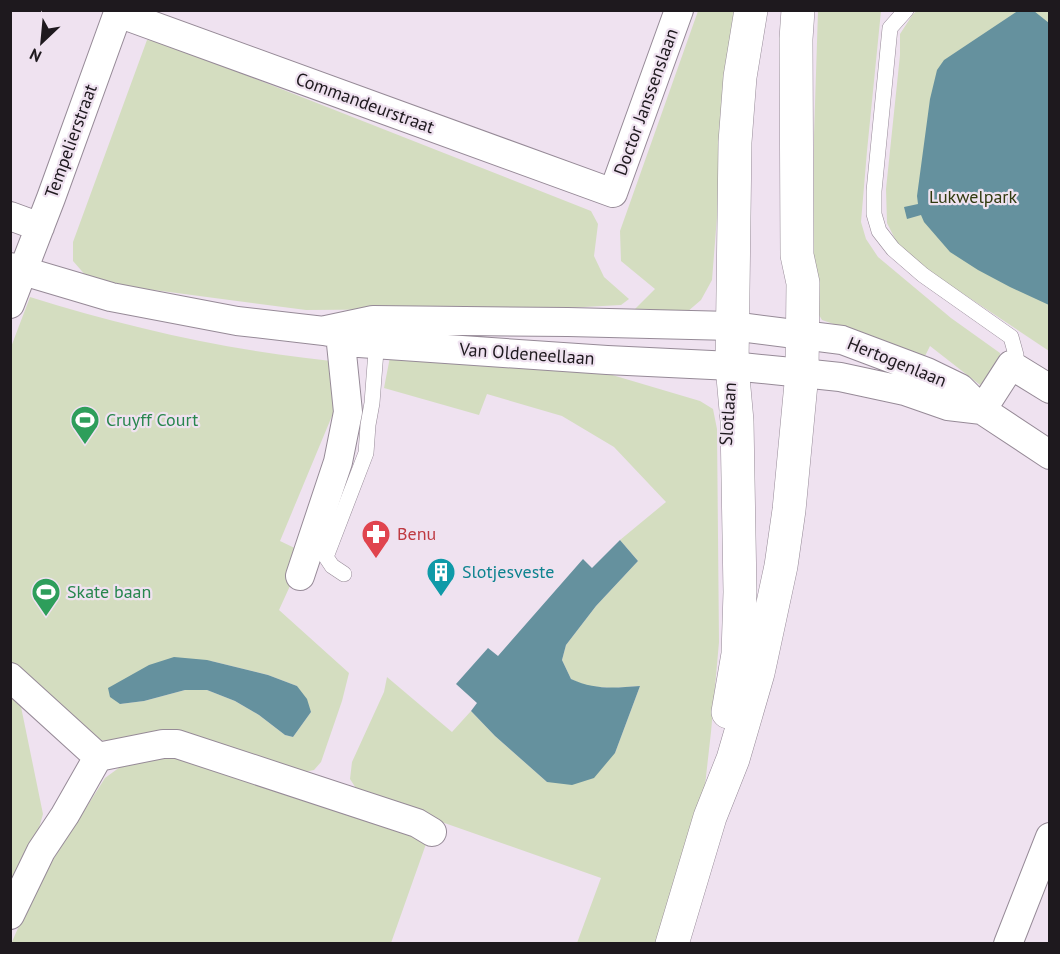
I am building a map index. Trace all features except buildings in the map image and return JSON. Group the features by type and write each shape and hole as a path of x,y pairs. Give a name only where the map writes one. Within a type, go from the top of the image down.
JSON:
{"street":[{"name":"Doctor Janssenslaan","path":"613,192 679,10"},
{"name":"Slotlaan","path":"710,817 712,778 729,711 738,654 740,592 737,404 732,366 735,142 740,77 751,10"},
{"name":"Commandeurstraat","path":"118,12 613,192"},
{"name":"Tempelierstraat","path":"10,304 17,269 40,226 118,12"},
{"path":"672,944 710,817 733,759 755,684 781,566 789,510 802,373 803,283 797,255 796,39 807,30"},
{"path":"10,216 40,226"},
{"name":"Van Oldeneellaan","path":"17,269 111,297 237,321 332,333 373,320 378,332"},
{"name":"Van Oldeneellaan","path":"378,332 568,322 732,326 802,335"},
{"name":"Van Oldeneellaan","path":"378,332 607,360 732,366 802,373"},
{"path":"300,576 338,462 348,412 332,333"},
{"name":"Hertogenlaan","path":"802,335 842,340 927,372 960,388 982,410 1050,455"},
{"path":"982,410 1011,365 1050,389"},
{"name":"Hertogenlaan","path":"802,373 840,377 905,391 948,406 982,410"},
{"path":"10,677 98,757"},
{"path":"10,915 41,851 65,815 98,757 163,744 177,744 407,819 432,832"},
{"path":"1008,944 1050,837"}],"lane":[{"path":"807,30 811,10"},
{"path":"892,10 874,191 874,213 879,231 893,249 922,275 1011,337 1016,355 1011,365"},
{"path":"890,27 906,10"},
{"path":"344,574 332,566 326,557 366,453 378,332"}],"green space":[{"name":"Lukwelpark","path":"918,10 1049,11 1049,351 917,263 897,243 887,223 886,189 900,55 900,34"},
{"path":"698,11 738,11 730,53 712,280 701,300 680,318 634,310 655,289 621,261 620,231"},
{"path":"818,11 881,11 861,222 866,239 878,257 951,318 1000,353 999,363 992,375 980,385 930,346 925,356 822,320 813,305 814,135"},
{"path":"147,40 162,42 591,211 598,224 594,256 604,277 629,299 621,305 566,308 306,310 101,283 87,277 73,261 73,242"},
{"path":"30,297 110,320 190,339 272,354 354,363 280,541 305,553 279,610 349,673 321,762 314,770 300,773 97,740 11,668 11,347","holes":["211,661 268,675 297,686 311,712 293,737 285,735 259,715 235,701 207,690 185,690 144,701 120,704"]},
{"path":"390,357 592,369 700,401 713,409 717,429 719,642 702,812 666,943 577,943 601,878 359,793 350,779 352,762 384,692 387,677 452,732 471,711 495,736 547,782 615,753 640,686 613,688 585,686 571,679 562,660 566,645 596,606 638,561 620,540 666,502 614,447 562,416 487,394 479,415 384,388"},
{"path":"11,689 19,697 43,814 31,856 11,901"},
{"path":"177,755 398,826 426,844 391,943 11,944 37,885 105,778 131,759"}],"water":[{"name":"Lukwelpark","path":"1019,10 1034,11 1049,23 1049,305 978,270 950,252 924,222 921,215 907,219 904,207 918,204 917,196 930,99 937,70 944,60"},
{"path":"620,540 638,561 596,606 566,645 562,660 571,679 580,683 605,687 640,686 615,753 594,778 572,785 547,782 495,736 471,711 477,703 456,684 488,648 498,656 583,559 592,568"},
{"path":"174,657 207,660 268,675 297,686 307,699 311,712 293,737 285,735 259,715 235,701 207,690 185,690 144,701 120,704 110,697 108,688 149,665"}],"place":[{"name":"Cruyff Court","path":"85,446"},
{"name":"Benu","path":"376,560"},
{"name":"Slotjesveste","path":"441,598"},
{"name":"Skate baan","path":"46,618"}]}
